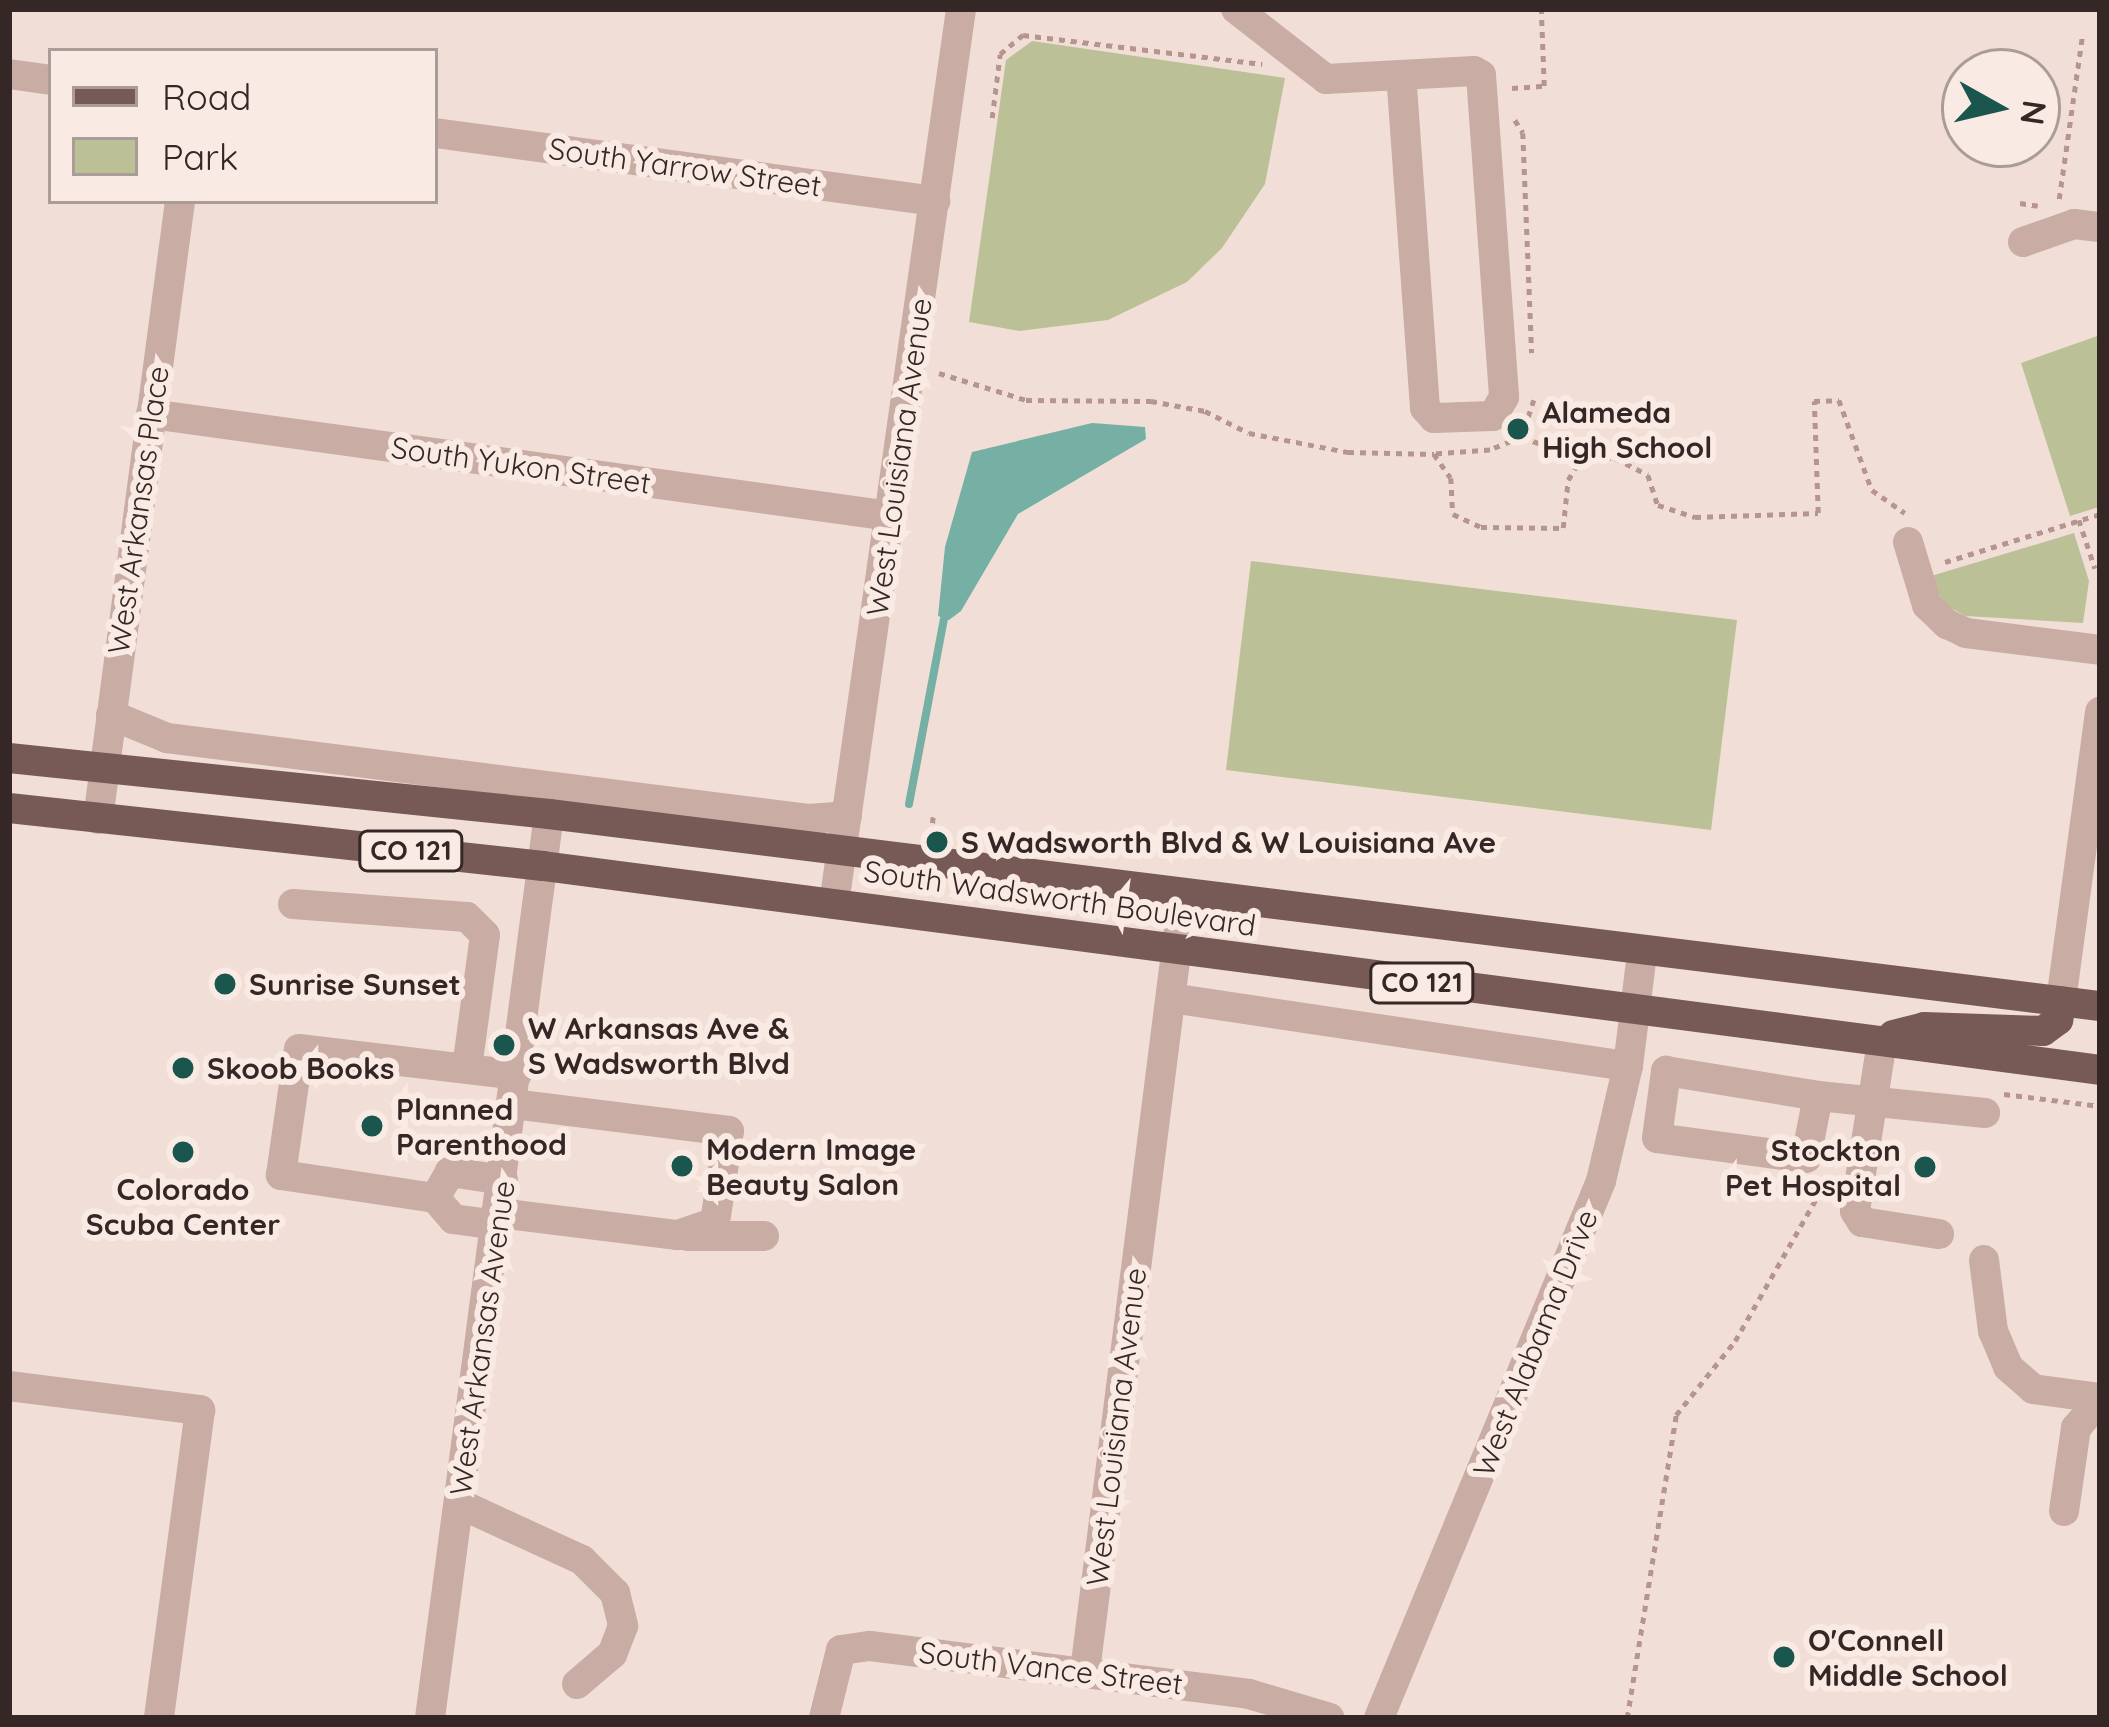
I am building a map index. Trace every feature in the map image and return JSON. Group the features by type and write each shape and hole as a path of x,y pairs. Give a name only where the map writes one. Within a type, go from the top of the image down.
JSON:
{"main road":[{"name":"South Wadsworth Boulevard","path":"9,758 550,814 1642,954 2100,1006"},
{"name":"South Wadsworth Boulevard","path":"9,808 543,866 2100,1070"},
{"path":"1875,1041 1924,1027 2043,1031 2058,1020 2061,1001"}],"street":[{"name":"West Louisiana Avenue","path":"834,904 961,9"},
{"path":"1236,9 1326,79 1474,71 1486,86 1504,397 1492,416 1434,418 1425,408 1401,76"},
{"path":"9,74 48,80"},
{"name":"South Yarrow Street","path":"438,133 935,202"},
{"name":"West Arkansas Place","path":"98,819 179,204"},
{"path":"2023,242 2074,224 2100,227"},
{"name":"South Yukon Street","path":"151,414 891,516"},
{"path":"1913,544 1927,605 1966,633 2100,650"},
{"path":"2061,1001 2100,712"},
{"name":"South Wadsworth Boulevard","path":"111,715 167,738 808,820 847,816"},
{"name":"West Arkansas Avenue","path":"430,1718 550,814"},
{"name":"West Louisiana Avenue","path":"1084,1671 1183,897"},
{"path":"293,904 467,917 485,935 466,1069"},
{"name":"West Alabama Drive","path":"1379,1718 1589,1215 1628,1066 1642,954"},
{"path":"1171,998 1628,1066"},
{"path":"1875,1041 1873,1097 1855,1211 1862,1222 1939,1234"},
{"path":"678,1235 716,1222 729,1131 514,1090 466,1069 299,1049 280,1175 435,1198 453,1219 678,1235 764,1236"},
{"path":"1658,1129 1666,1071 1818,1096 1873,1097 1985,1114"},
{"path":"1618,1114 1658,1129 1806,1157 1818,1096"},
{"path":"435,1198 450,1172 503,1180"},
{"path":"1984,1260 1993,1330 2008,1367 2033,1389 2100,1399"},
{"path":"9,1386 200,1410 159,1718"},
{"path":"2064,1511 2076,1428 2100,1399"},
{"path":"460,1504 582,1560 615,1593 623,1626 612,1654 577,1684"},
{"name":"South Vance Street","path":"824,1718 841,1650 870,1646 1250,1694 1330,1718"}],"path":[{"path":"1508,89 1544,86 1541,9"},
{"path":"992,118 1000,54 1023,35 1266,63"},
{"path":"2020,203 2057,208 2082,38"},
{"path":"1506,74 1523,133 1533,364"},
{"path":"936,372 1026,400 1151,401 1205,412 1250,433 1348,452 1490,451 1522,437 1581,459 1615,458 1648,476 1658,505 1695,517 1818,513 1814,401 1838,400 1872,490 1913,544 2100,514"},
{"path":"1522,437 1534,384"},
{"path":"1434,454 1451,478 1454,514 1481,527 1563,528 1568,480 1581,459"},
{"path":"2079,520 2095,568"},
{"path":"1627,1718 1676,1415 1735,1341 1837,1162"}],"green space":[{"path":"1032,41 1285,78 1265,184 1222,248 1187,282 1108,320 1019,331 969,322 1006,60"},
{"path":"2100,335 2099,507 2070,516 2021,363"},
{"path":"2074,533 2089,581 2083,623 1965,616 1944,604 1931,576"},
{"path":"1251,561 1737,620 1711,830 1226,770"}],"water":[{"path":"1092,423 1145,427 1146,439 1018,514 961,611 949,620 938,616 945,547 972,452"}],"waterway":[{"path":"909,804 944,619"}],"place":[{"name":"Alameda High School","path":"1518,429"},
{"name":"S Wadsworth Blvd & W Louisiana Ave","path":"937,842"},
{"name":"Sunrise Sunset","path":"225,984"},
{"name":"W Arkansas Ave & S Wadsworth Blvd","path":"504,1045"},
{"name":"Skoob Books","path":"183,1068"},
{"name":"Planned Parenthood","path":"372,1126"},
{"name":"Colorado Scuba Center","path":"183,1152"},
{"name":"Modern Image Beauty Salon","path":"682,1166"},
{"name":"Stockton Pet Hospital","path":"1925,1167"},
{"name":"O'Connell Middle School","path":"1784,1657"}]}
